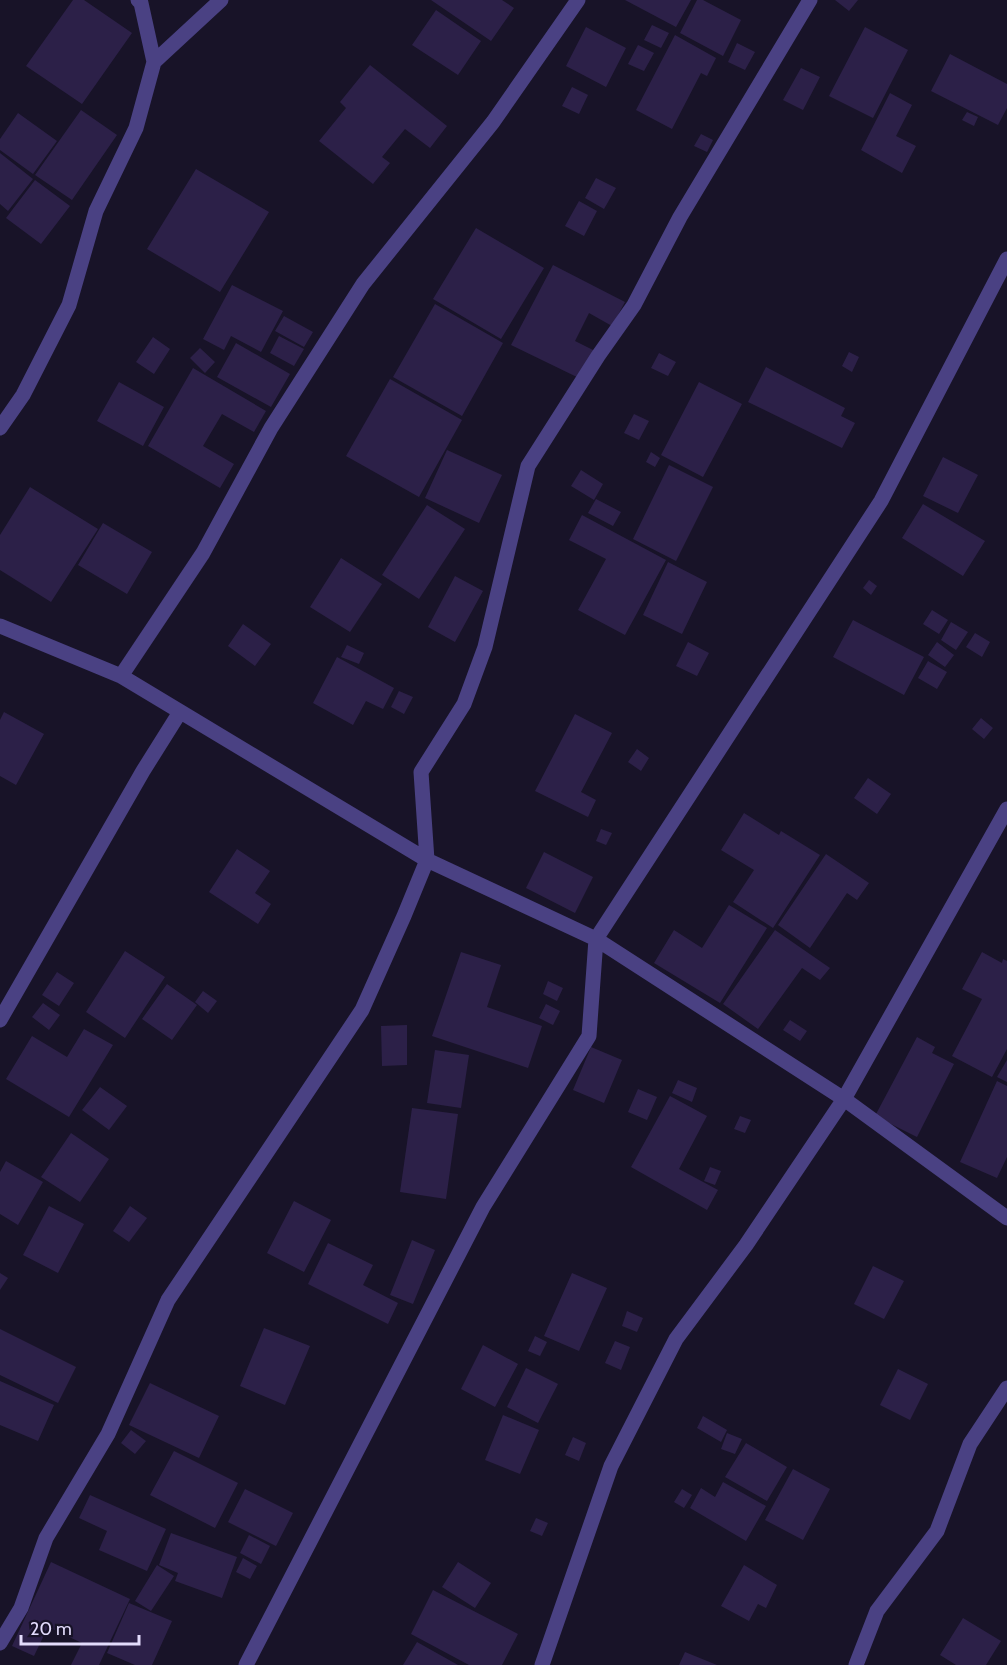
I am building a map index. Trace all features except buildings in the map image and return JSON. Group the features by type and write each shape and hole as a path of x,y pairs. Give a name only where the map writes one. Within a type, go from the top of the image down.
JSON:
{"street":[{"path":"0,428 23,395 69,305 96,211 136,128 154,62 141,3 138,0"},
{"path":"154,62 221,0"},
{"path":"121,676 203,553 271,428 363,284 493,122 578,0"},
{"path":"0,1642 21,1608 46,1538 108,1434 168,1299 362,1010 427,860 421,772 464,704 485,647 528,466 598,356 634,305 680,217 810,0"},
{"path":"246,1665 483,1207 589,1035 596,939 881,501 1007,259"},
{"path":"0,626 121,676 427,860 596,939 844,1099 1007,1218"},
{"path":"0,1020 142,771 180,712"},
{"path":"542,1665 611,1466 676,1339 746,1245 844,1099 1007,808"},
{"path":"856,1665 877,1611 937,1531 970,1444 1007,1388"}]}
